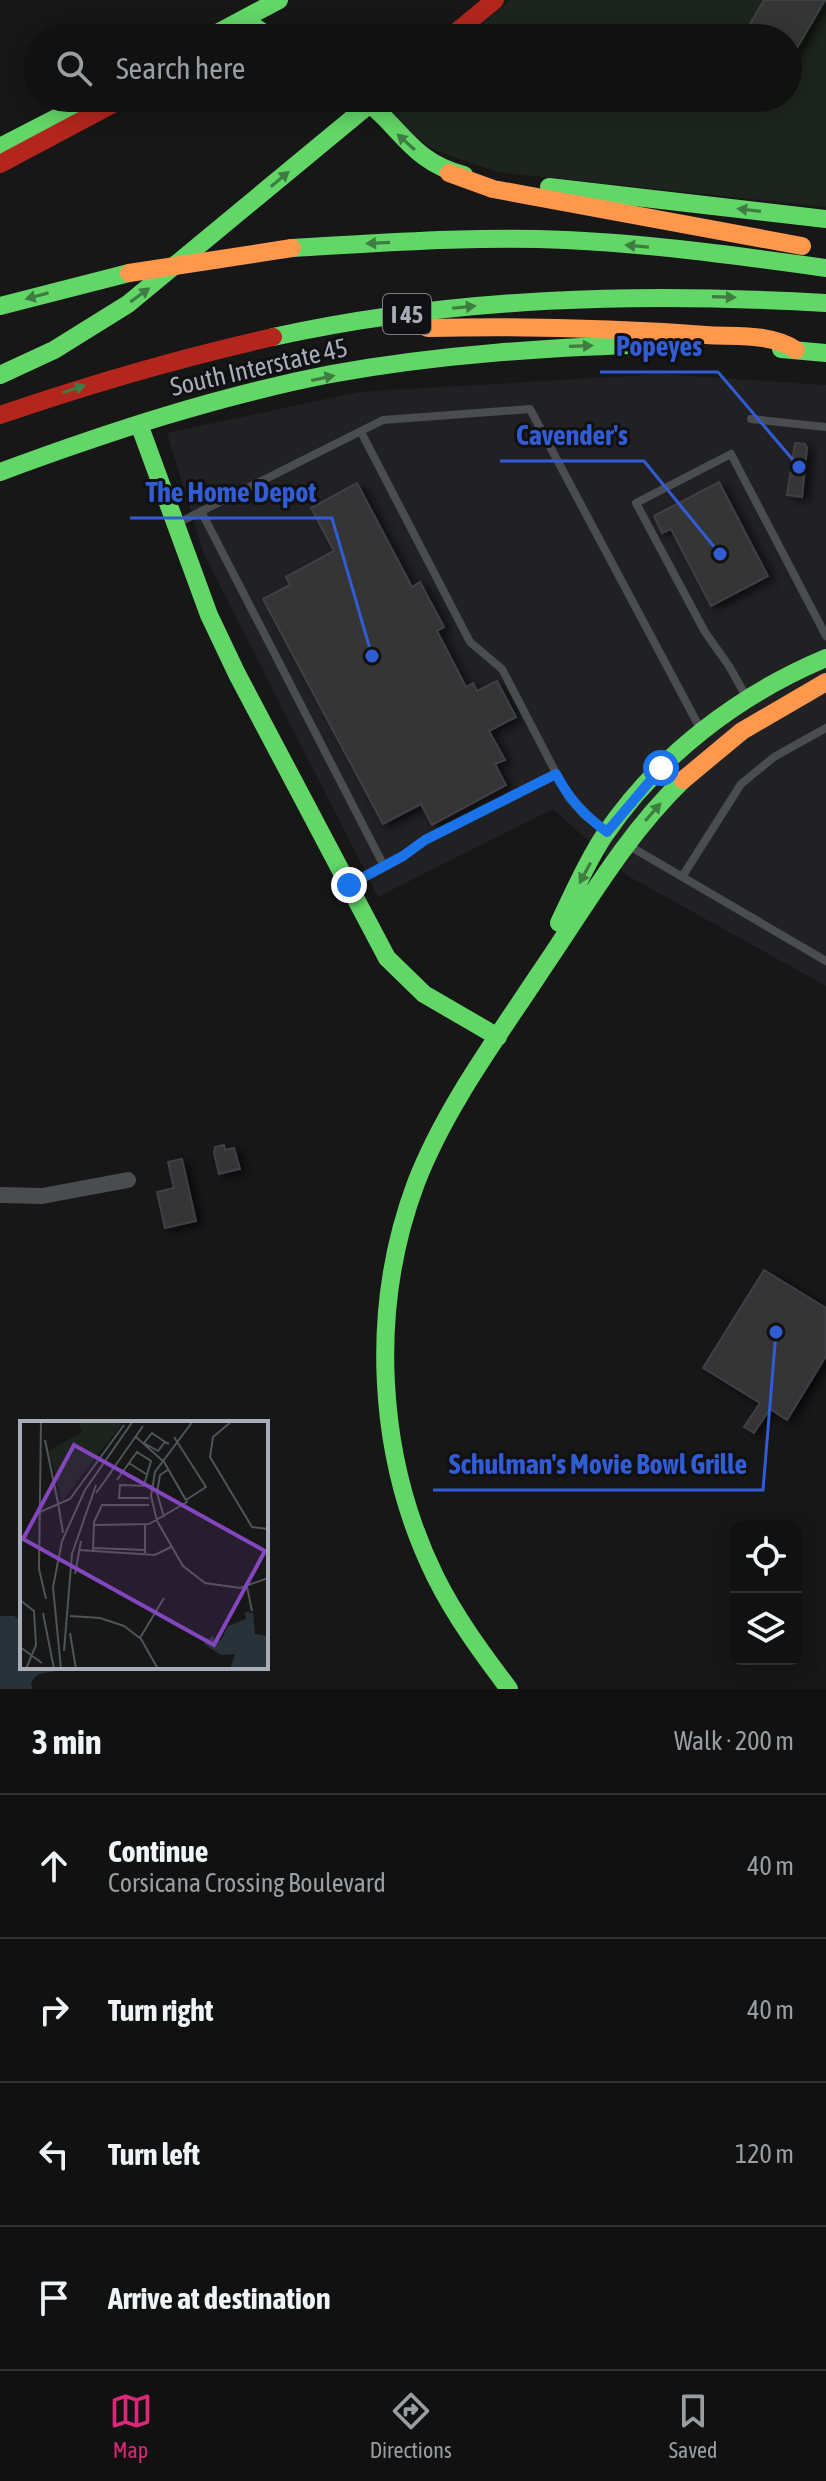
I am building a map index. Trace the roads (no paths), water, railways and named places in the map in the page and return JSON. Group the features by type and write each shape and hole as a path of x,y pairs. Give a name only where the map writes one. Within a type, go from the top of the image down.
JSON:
{"main road":[{"path":"234,24 279,0"},
{"path":"466,24 495,0"},
{"path":"243,19 250,24"},
{"path":"0,147 68,112"},
{"path":"0,164 98,112"},
{"path":"0,375 54,350 140,295 356,112"},
{"path":"380,112 411,147 449,173 493,189 826,251"},
{"path":"449,173 826,219"},
{"path":"0,306 129,273 292,248 430,241 565,240 715,253 826,268"},
{"name":"I 45","path":"0,415 172,360 262,338 396,315 492,304 618,297 728,297 826,303"},
{"path":"396,315 428,328 625,328 783,341 796,350"},
{"name":"South Interstate 45","path":"0,472 139,424 277,387 377,367 568,346 674,344 826,353"},
{"path":"139,424 209,615 387,958 403,980 428,998 498,1037"},
{"path":"498,1037 607,832 661,768 702,732 748,700 781,679 826,658"},
{"path":"509,1689 481,1654 444,1594 416,1534 397,1473 390,1437 384,1357 390,1284 395,1253 417,1183 448,1120 498,1037 626,844 673,789 715,750 771,710 826,682"}],"street":[{"path":"607,832 626,844"},
{"path":"0,1195 42,1196 128,1180"}],"lane":[{"path":"175,525 383,420 530,409 702,732"},
{"path":"751,419 826,427"},
{"path":"361,432 470,642 502,669 569,798 585,816 607,832"},
{"path":"748,700 705,632 636,503 731,454 822,619 826,636"},
{"path":"201,511 384,866"},
{"path":"682,877 741,784 774,757 826,728"},
{"path":"349,885 425,840 556,774"},
{"path":"626,844 826,961"}],"place":[{"name":"Popeyes","path":"799,467"},
{"name":"Cavender's","path":"720,554"},
{"name":"The Home Depot","path":"372,656"},
{"name":"Schulman's Movie Bowl Grille","path":"776,1332"}]}
